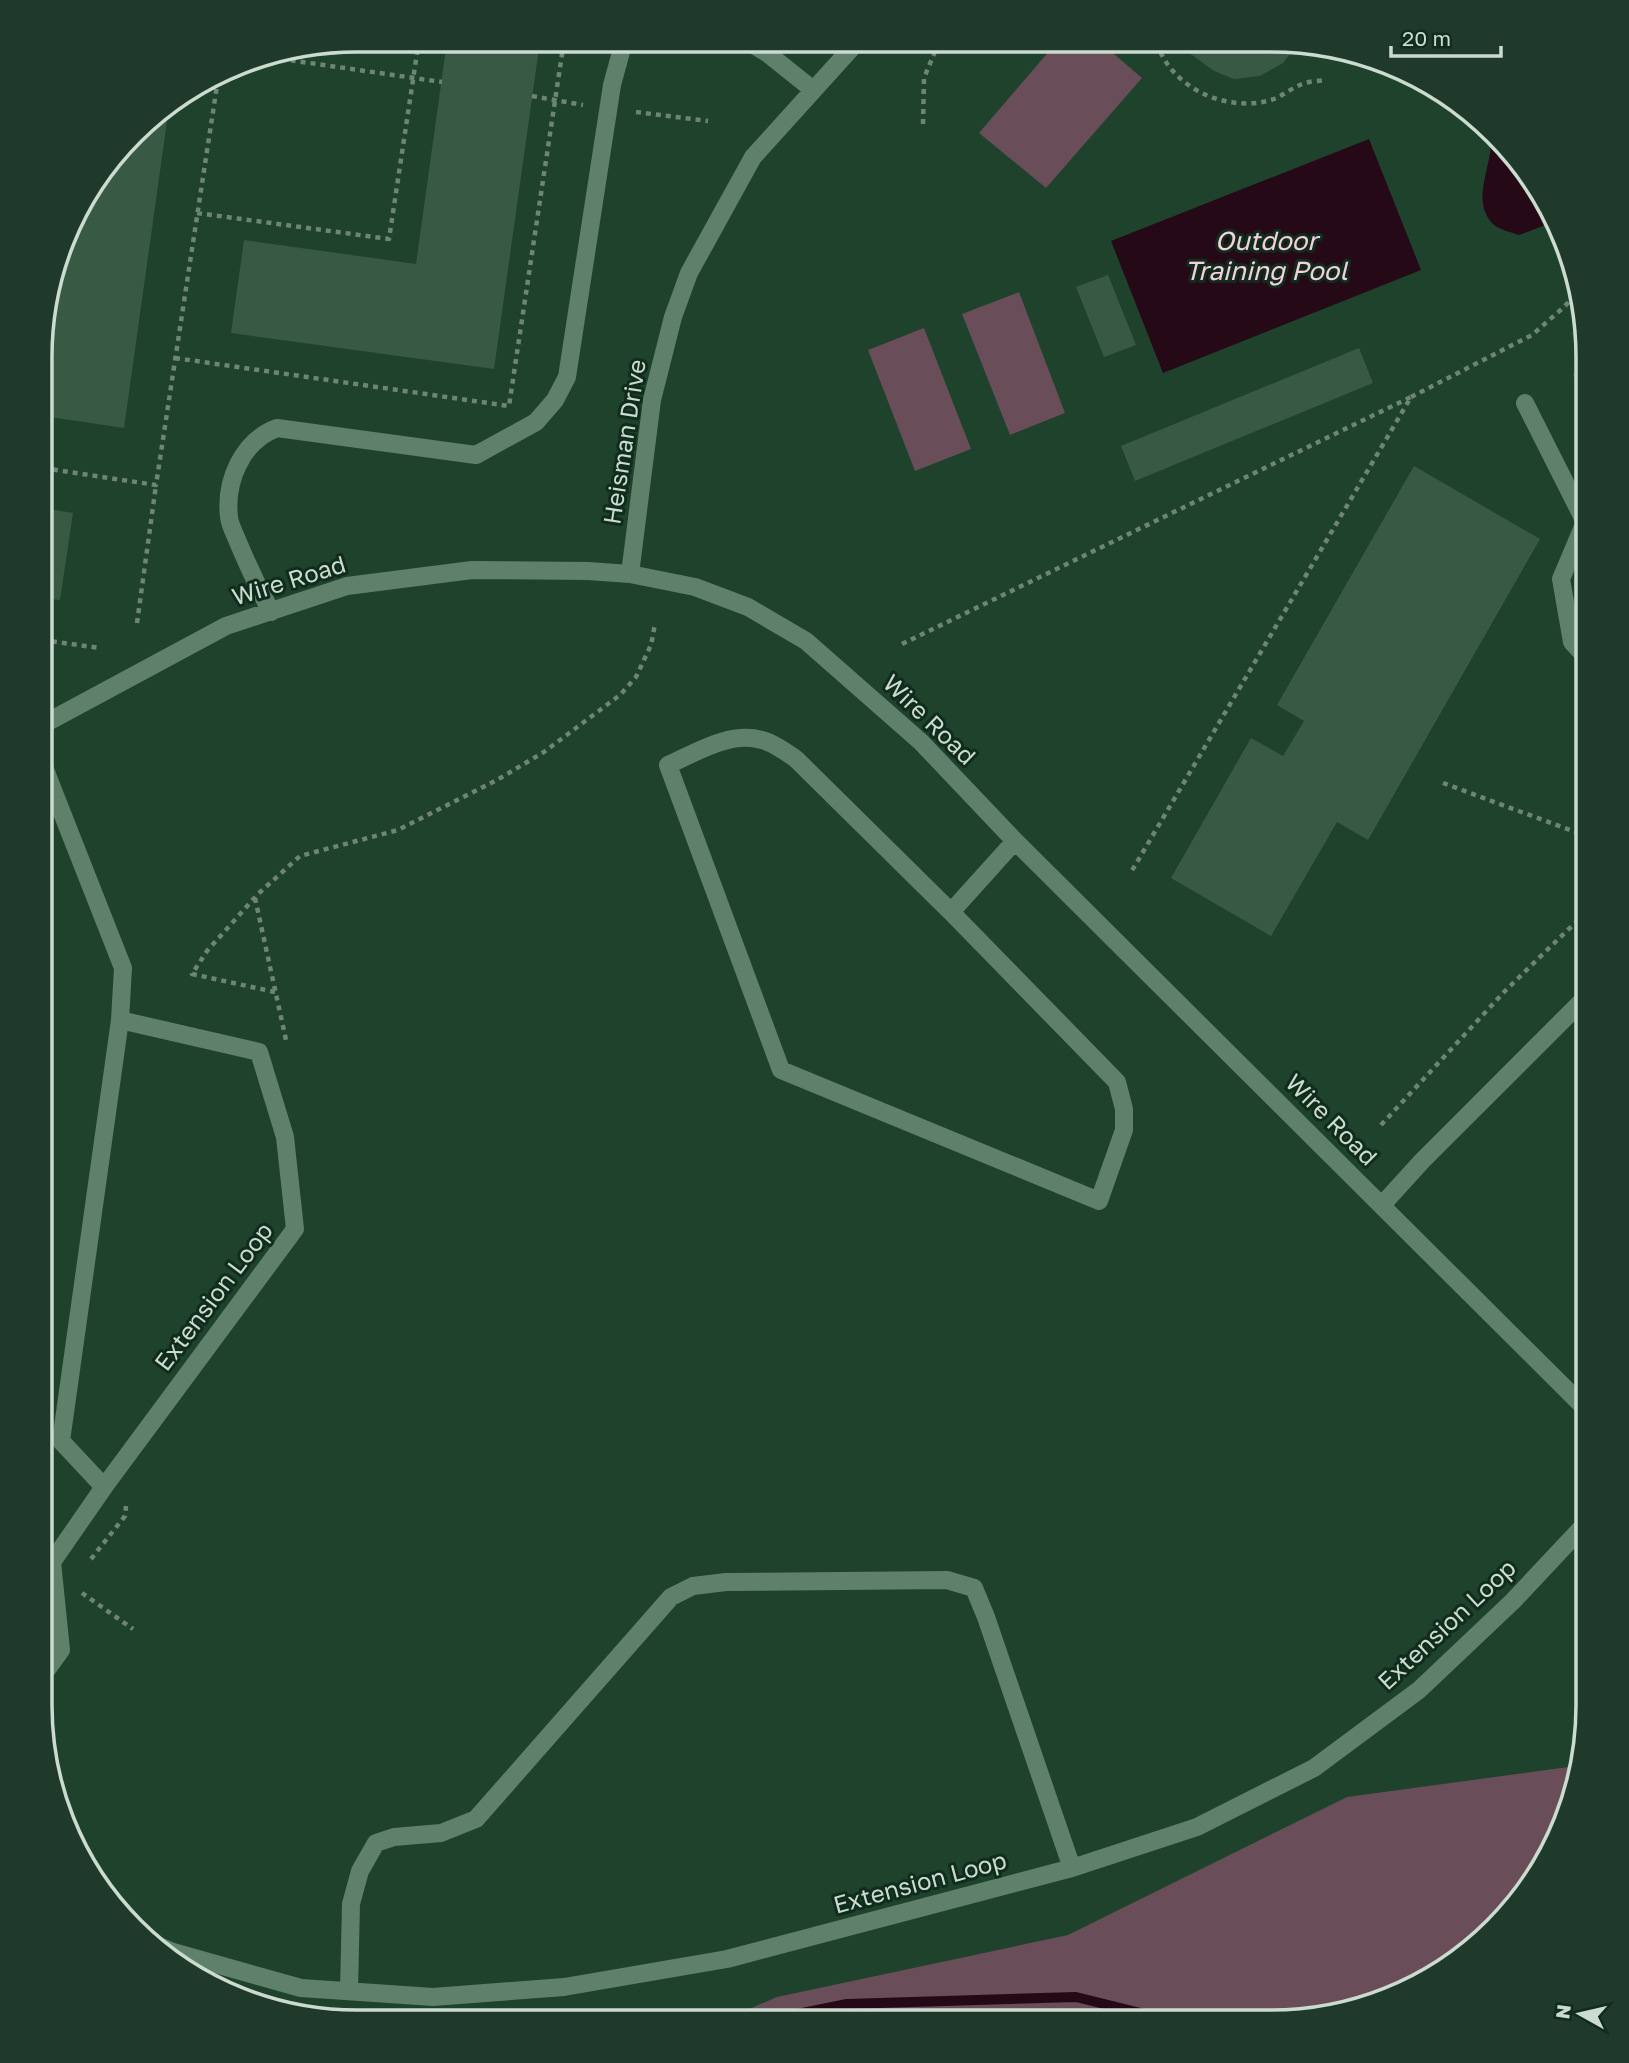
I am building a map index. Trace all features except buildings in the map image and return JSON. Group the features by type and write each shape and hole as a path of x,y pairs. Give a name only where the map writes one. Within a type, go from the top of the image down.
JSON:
{"street":[{"path":"271,612 229,520 234,473 246,449 264,433 276,428 476,455 536,422 555,400 568,377 612,85 621,52"},
{"path":"765,52 812,89"},
{"name":"Heisman Drive","path":"630,575 652,400 673,317 689,273 753,157 847,52"},
{"path":"1525,403 1576,502"},
{"path":"1576,547 1561,579 1572,642 1576,646"},
{"name":"Wire Road","path":"52,720 226,626 347,586 472,570 588,571 630,575 695,587 748,607 806,641 921,742 1015,841 1576,1399"},
{"path":"762,740 780,748 796,759 951,912 1117,1082 1125,1109 1124,1130 1098,1201 781,1070 668,765 719,742 762,740"},
{"path":"52,787 123,968 120,1020 61,1441 104,1487"},
{"path":"951,912 1015,841"},
{"path":"1382,1205 1422,1161 1576,1007"},
{"name":"Extension Loop","path":"52,1561 295,1229 285,1138 259,1052 120,1020"},
{"name":"Extension Loop","path":"181,1954 301,1988 433,1997 564,1987 727,1959 1072,1868 1197,1827 1314,1768 1419,1690 1513,1601 1576,1534"},
{"name":"Extension Loop","path":"52,1571 61,1650 52,1662"},
{"path":"349,1991 351,1904 360,1871 376,1843 394,1837 441,1833 476,1819 671,1597 692,1586 726,1582 947,1580 974,1588 1072,1868"}],"path":[{"path":"197,213 389,239 417,52"},
{"path":"175,358 509,407 562,52"},
{"path":"923,124 924,78 935,52"},
{"path":"1162,52 1170,69 1188,87 1217,99 1247,103 1272,99 1302,83 1326,80"},
{"path":"290,60 442,82"},
{"path":"137,623 217,87"},
{"path":"532,96 588,106"},
{"path":"631,112 708,121"},
{"path":"902,644 1411,397 1532,335 1571,299"},
{"path":"1129,874 1411,397"},
{"path":"52,469 156,485"},
{"path":"275,992 192,974 207,951 258,894 300,856 398,830 497,780 544,752 609,704 636,677 651,645 655,624"},
{"path":"52,641 100,648"},
{"path":"1443,783 1576,833"},
{"path":"1381,1125 1505,991 1576,922"}],"shaded area":[{"path":"1048,52 1112,52 1142,78 1046,188 979,133"},
{"path":"1272,52 1311,55 1370,69 1407,84 1441,104 1473,128 1501,156 1536,205 1566,278 1576,337 1576,1726 1566,1785 1536,1858 1501,1907 1473,1935 1424,1970 1351,2000 1292,2010 337,2010 278,2000 205,1970 156,1935 128,1907 93,1858 63,1785 55,1745 52,1706 52,357 55,318 69,259 93,205 128,156 156,128 205,93 241,76 298,58 337,53"},
{"path":"1019,292 1065,413 1010,435 962,314"},
{"path":"924,328 971,449 915,471 868,350"},
{"path":"1571,1767 1560,1804 1545,1841 1525,1875 1501,1907 1473,1935 1424,1970 1351,2000 1292,2010 747,2010 777,1997 1068,1935 1347,1797"}],"water":[{"name":"Outdoor Training Pool","path":"1369,139 1421,270 1163,373 1111,241"},
{"path":"1490,145 1514,172 1536,205 1545,223 1543,226 1519,235 1496,226 1486,215 1483,194"}],"waterway":[{"path":"817,2010 847,2004 1076,1997 1129,2010"}]}
